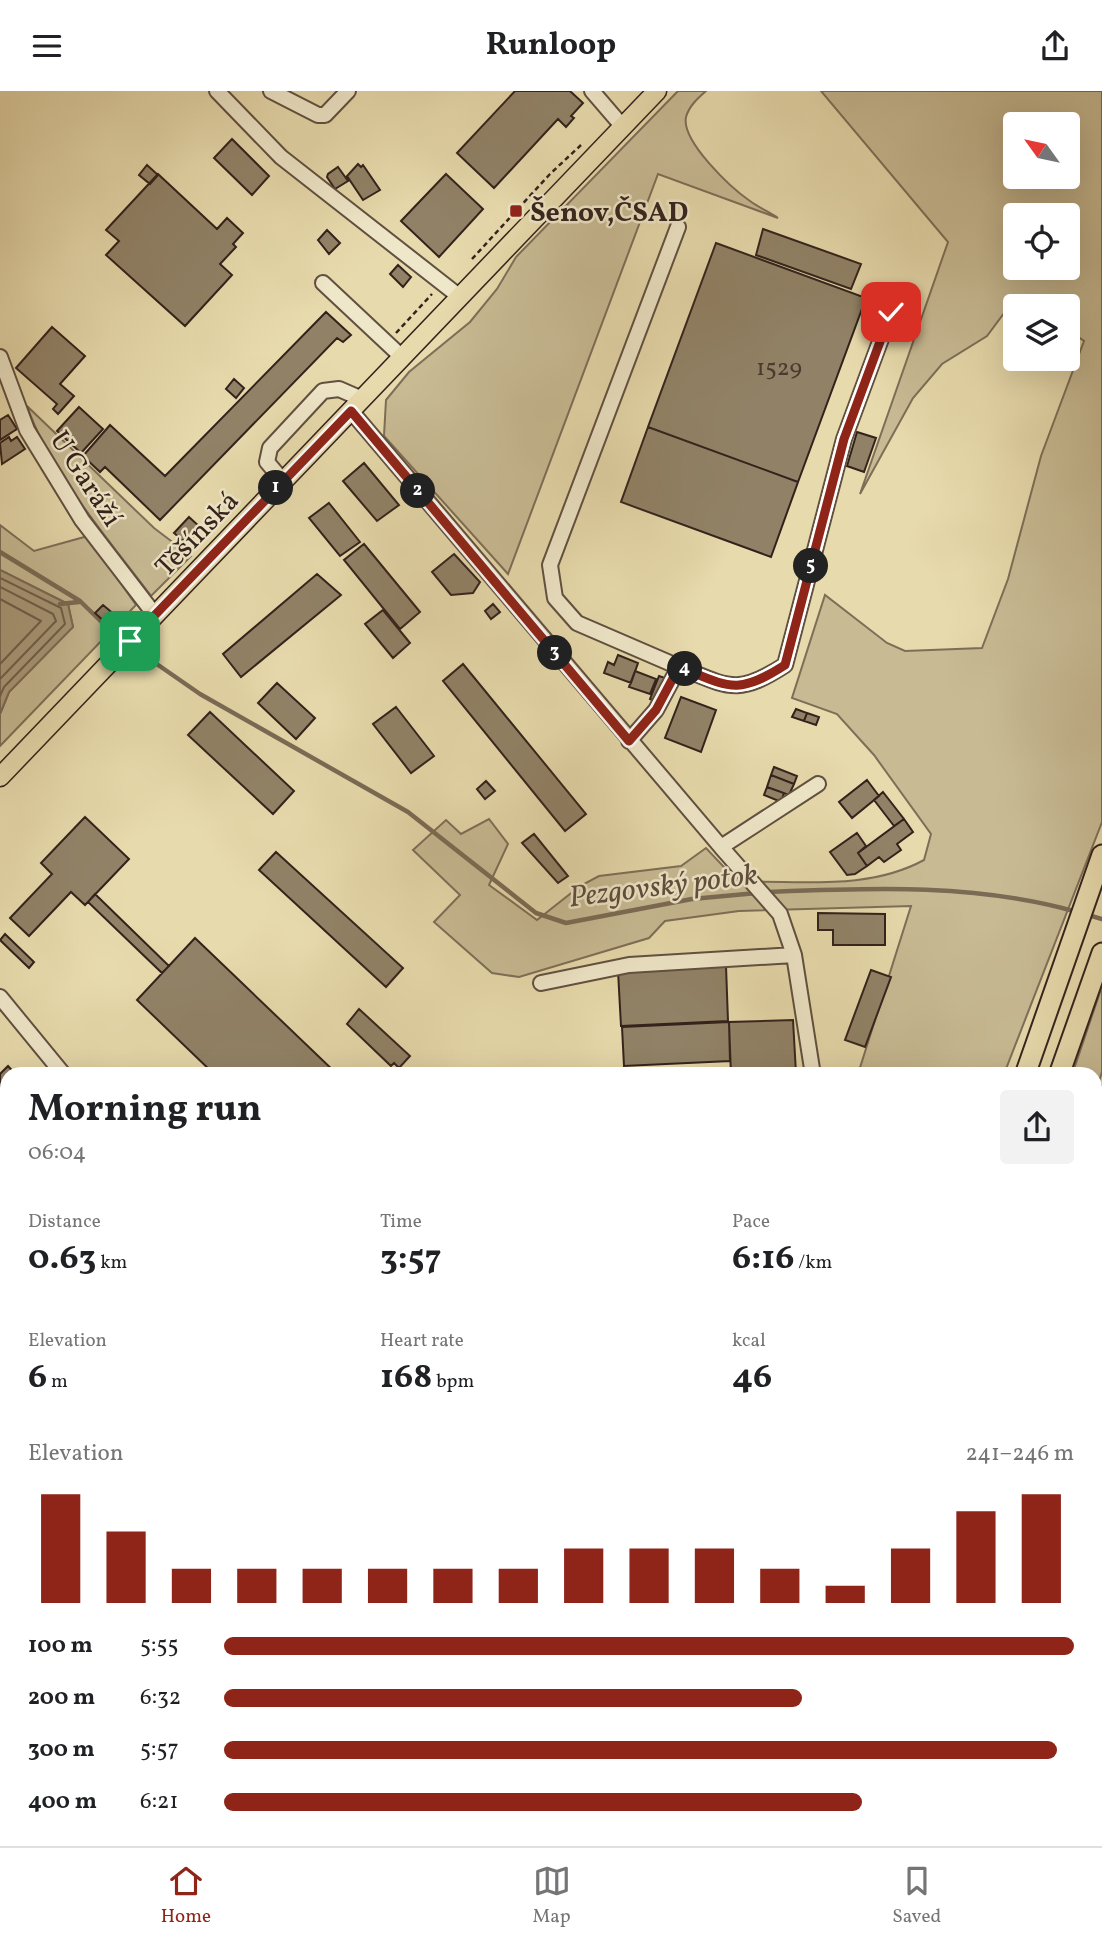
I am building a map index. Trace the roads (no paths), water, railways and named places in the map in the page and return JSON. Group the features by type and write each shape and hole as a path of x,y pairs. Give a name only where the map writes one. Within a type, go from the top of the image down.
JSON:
{"highway":[{"path":"1027,1067 1102,855"},
{"path":"1062,1067 1102,953"}],"main road":[{"name":"Těšínská","path":"0,777 657,91"}],"street":[{"path":"217,91 281,157 460,297"},
{"path":"271,91 318,115 325,115 348,91"},
{"path":"592,91 623,127"},
{"path":"678,227 550,565 555,598 577,623 728,687 760,682 785,665 844,439 891,312"},
{"path":"323,283 403,358"},
{"name":"U Garáží","path":"0,357 27,430 82,520 155,615"},
{"path":"283,481 267,462 270,448 323,391 339,389 356,405 629,741 780,914 794,955 812,1067"},
{"path":"629,741 656,710 679,667"},
{"path":"721,847 818,784"},
{"path":"541,983 629,965 794,955"},
{"path":"0,997 57,1067"},
{"path":"1023,1067 1031,1052"}],"water":[{"path":"0,570 68,604 73,627 9,692 0,714"}],"waterway":[{"name":"Pezgovský potok","path":"0,552 80,601 116,636"},
{"path":"60,604 79,602"},
{"name":"Pezgovský potok","path":"138,651 200,694 408,812 536,913 566,923 692,899 757,893"},
{"name":"Pezgovský potok","path":"766,892 844,889 961,892 1000,896 1077,912"},
{"name":"Pezgovský potok","path":"1085,914 1102,919"}],"place":[{"name":"Šenov,ČSAD","path":"516,211"}]}
